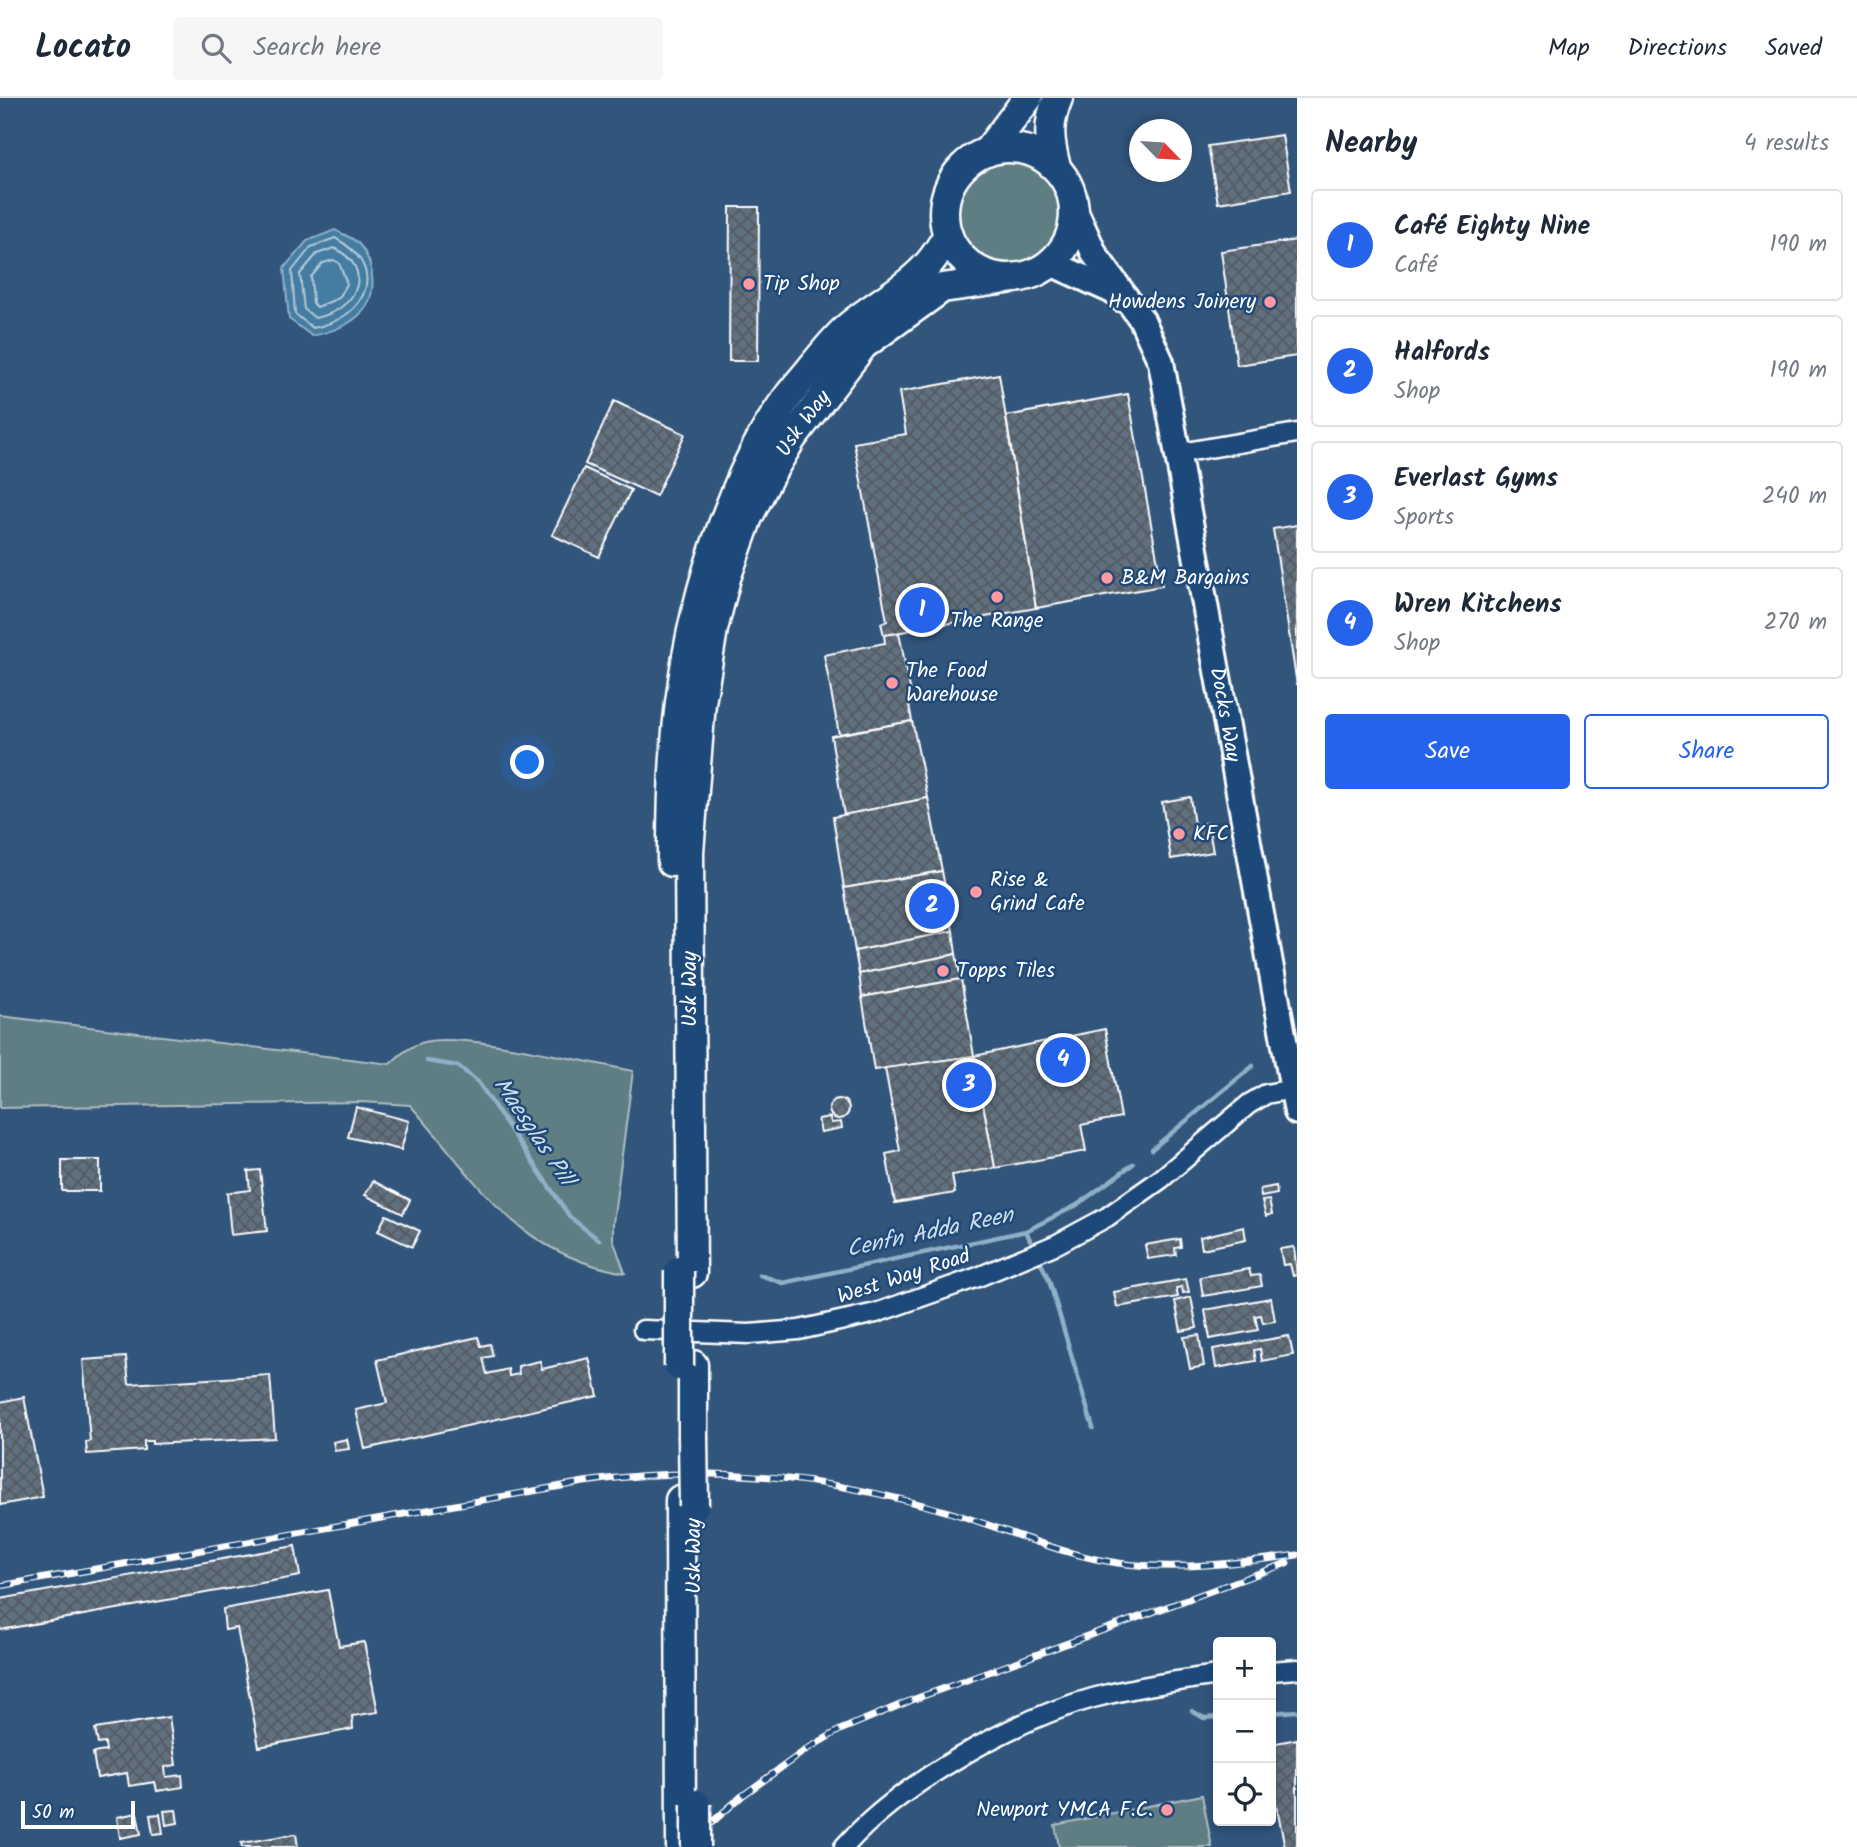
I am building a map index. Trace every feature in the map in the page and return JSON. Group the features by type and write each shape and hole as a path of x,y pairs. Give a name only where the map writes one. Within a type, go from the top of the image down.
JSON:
{"main road":[{"path":"988,152 1028,98"},
{"path":"1056,167 1026,149 1003,147 975,156 958,171 947,191 943,213 948,236 955,250 971,266 992,276 1015,278 1031,274 1051,263 1065,246 1072,230 1074,208 1069,186 1056,167 1048,137 1051,116 1058,98"},
{"name":"Usk Way","path":"686,1272 672,767 677,704 706,569 742,475 767,428 795,387 846,329 929,264 948,236"},
{"name":"Usk Way","path":"696,1847 689,1811 686,1433 689,852 701,703 713,629 726,578 748,517 769,476 792,438 863,345 942,288 1015,278"},
{"name":"Usk Way","path":"681,1847 689,1811"}],"street":[{"name":"Docks Way","path":"1074,208 1095,255 1142,320 1161,362 1180,453 1295,1101"},
{"name":"Docks Way","path":"1051,263 1115,292 1142,320"},
{"path":"1180,453 1297,433"},
{"name":"West Way Road","path":"643,1331 749,1334 799,1330 876,1314 978,1277 1057,1244 1107,1217 1161,1179 1249,1104 1266,1094 1295,1101"},
{"path":"1276,1671 1297,1669"},
{"path":"844,1847 864,1825 924,1781 977,1747 1024,1725 1091,1698 1213,1676"}],"green space":[{"path":"1011,153 1032,157 1050,169 1062,187 1066,208 1062,229 1050,247 1032,259 1011,263 990,259 972,247 960,229 956,208 960,187 972,169 990,157"},
{"path":"0,1016 390,1064 421,1043 439,1040 463,1041 524,1049 633,1071 613,1223 613,1239 625,1273 586,1263 554,1249 526,1232 479,1187 410,1105 361,1102 0,1108"},
{"name":"Newport YMCA F.C.","path":"1202,1795 1212,1847 1059,1847 1055,1825"}],"water":[{"path":"335,230 356,241 364,251 371,271 372,291 364,310 352,321 312,336 289,319 284,268 307,241"}],"building":[{"path":"1282,135 1291,191 1218,203 1208,146"},
{"path":"730,207 759,207 758,361 729,361"},
{"path":"1297,240 1297,356 1237,365 1221,251"},
{"path":"999,374 1036,608 884,635 881,623 887,621 854,443 906,434 899,392"},
{"path":"1128,394 1162,586 1036,608 1006,416"},
{"path":"614,401 685,434 656,496 585,464"},
{"path":"584,468 631,490 599,557 552,535"},
{"path":"1297,525 1297,685 1273,529"},
{"path":"899,633 911,693 907,694 912,721 839,734 824,655 885,643 884,635"},
{"path":"912,721 928,798 844,815 831,736"},
{"path":"1190,797 1194,825 1208,823 1213,852 1171,859 1162,802"},
{"path":"928,798 942,871 844,888 833,817"},
{"path":"942,871 953,931 855,951 844,888"},
{"path":"953,931 956,954 859,974 855,951"},
{"path":"956,954 961,979 862,997 859,974"},
{"path":"961,979 974,1056 874,1070 862,997"},
{"path":"1105,1029 1121,1117 1081,1125 1086,1151 995,1168 974,1056"},
{"path":"974,1056 995,1168 952,1175 955,1193 895,1203 886,1154 900,1151 885,1068"},
{"path":"839,1099 846,1102 849,1109 846,1116 839,1119 832,1116 829,1109 832,1102"},
{"path":"356,1107 409,1121 401,1150 348,1137"},
{"path":"830,1117 831,1123 841,1122 842,1128 821,1132 818,1119"},
{"path":"62,1160 100,1160 100,1191 62,1191"},
{"path":"260,1170 267,1231 231,1235 227,1193 250,1190 248,1171"},
{"path":"373,1181 410,1200 403,1214 365,1195"},
{"path":"1276,1186 1277,1194 1261,1197 1260,1189"},
{"path":"1269,1200 1272,1214 1266,1216 1262,1201"},
{"path":"386,1215 420,1231 412,1247 378,1231"},
{"path":"1244,1227 1246,1240 1202,1249 1200,1237"},
{"path":"1180,1239 1181,1247 1175,1248 1176,1255 1148,1259 1145,1245"},
{"path":"1294,1247 1297,1275 1293,1276 1290,1264 1283,1265 1280,1249"},
{"path":"1249,1269 1251,1276 1260,1275 1262,1286 1203,1296 1200,1277"},
{"path":"1186,1279 1189,1292 1183,1293 1182,1287 1176,1288 1178,1297 1117,1307 1114,1292"},
{"path":"1191,1297 1197,1328 1181,1331 1175,1301"},
{"path":"1271,1298 1275,1321 1263,1323 1261,1315 1255,1316 1258,1330 1210,1339 1205,1310"},
{"path":"1199,1335 1204,1366 1190,1369 1184,1337"},
{"path":"1289,1336 1293,1355 1262,1361 1260,1349 1254,1350 1256,1361 1216,1368 1213,1349"},
{"path":"478,1337 481,1346 490,1344 493,1356 483,1358 487,1374 508,1369 509,1376 519,1374 518,1366 540,1361 542,1369 589,1358 598,1396 365,1449 356,1410 387,1403 377,1360"},
{"path":"126,1357 129,1384 270,1375 275,1438 152,1444 152,1441 144,1441 144,1450 87,1454 86,1442 90,1441 83,1360"},
{"path":"24,1397 43,1497 0,1505 0,1402"},
{"path":"347,1439 349,1449 335,1451 333,1442"},
{"path":"295,1546 300,1576 0,1630 0,1599"},
{"path":"328,1590 339,1646 364,1642 378,1712 352,1716 353,1729 259,1747 237,1628 225,1630 223,1609"},
{"path":"169,1717 176,1765 165,1767 166,1777 182,1775 183,1787 157,1791 155,1782 129,1786 127,1773 97,1778 93,1753 106,1751 105,1743 98,1744 95,1729"},
{"path":"1297,1739 1297,1847 1285,1847 1276,1804 1276,1743"},
{"path":"176,1810 178,1823 166,1825 164,1811"},
{"path":"137,1813 141,1834 120,1838 117,1817"},
{"path":"160,1814 163,1833 153,1834 150,1815"},
{"path":"296,1834 298,1847 242,1847 241,1843"}],"waterway":[{"name":"Maesglas Pill","path":"427,1061 458,1066 478,1082 570,1217 599,1240"},
{"name":"Cenfn Adda Reen","path":"1152,1149 1253,1066"},
{"name":"Cenfn Adda Reen","path":"760,1275 783,1283 1026,1231 1077,1205 1133,1164"},
{"path":"1026,1231 1035,1250"},
{"path":"1038,1257 1049,1280 1093,1428"},
{"path":"1192,1711 1204,1718 1213,1717"},
{"path":"1276,1713 1297,1711"}],"railway":[{"path":"0,1586 584,1482 676,1474 766,1477 855,1489 945,1511 1074,1554 1118,1563 1185,1566 1297,1555"},
{"path":"684,1847 742,1796 807,1749 840,1730 912,1700 1287,1563"}],"place":[{"name":"Tip Shop","path":"749,284"},
{"name":"Howdens Joinery","path":"1270,302"},
{"name":"B&M Bargains","path":"1107,578"},
{"name":"The Range","path":"997,597"},
{"name":"Café Eighty Nine","path":"922,610"},
{"name":"The Food Warehouse","path":"892,683"},
{"name":"KFC","path":"1179,834"},
{"name":"Rise & Grind Cafe","path":"976,892"},
{"name":"Halfords","path":"932,906"},
{"name":"Topps Tiles","path":"943,971"},
{"name":"Wren Kitchens","path":"1063,1060"},
{"name":"Everlast Gyms","path":"969,1085"},
{"name":"Newport YMCA F.C.","path":"1167,1810"}]}
